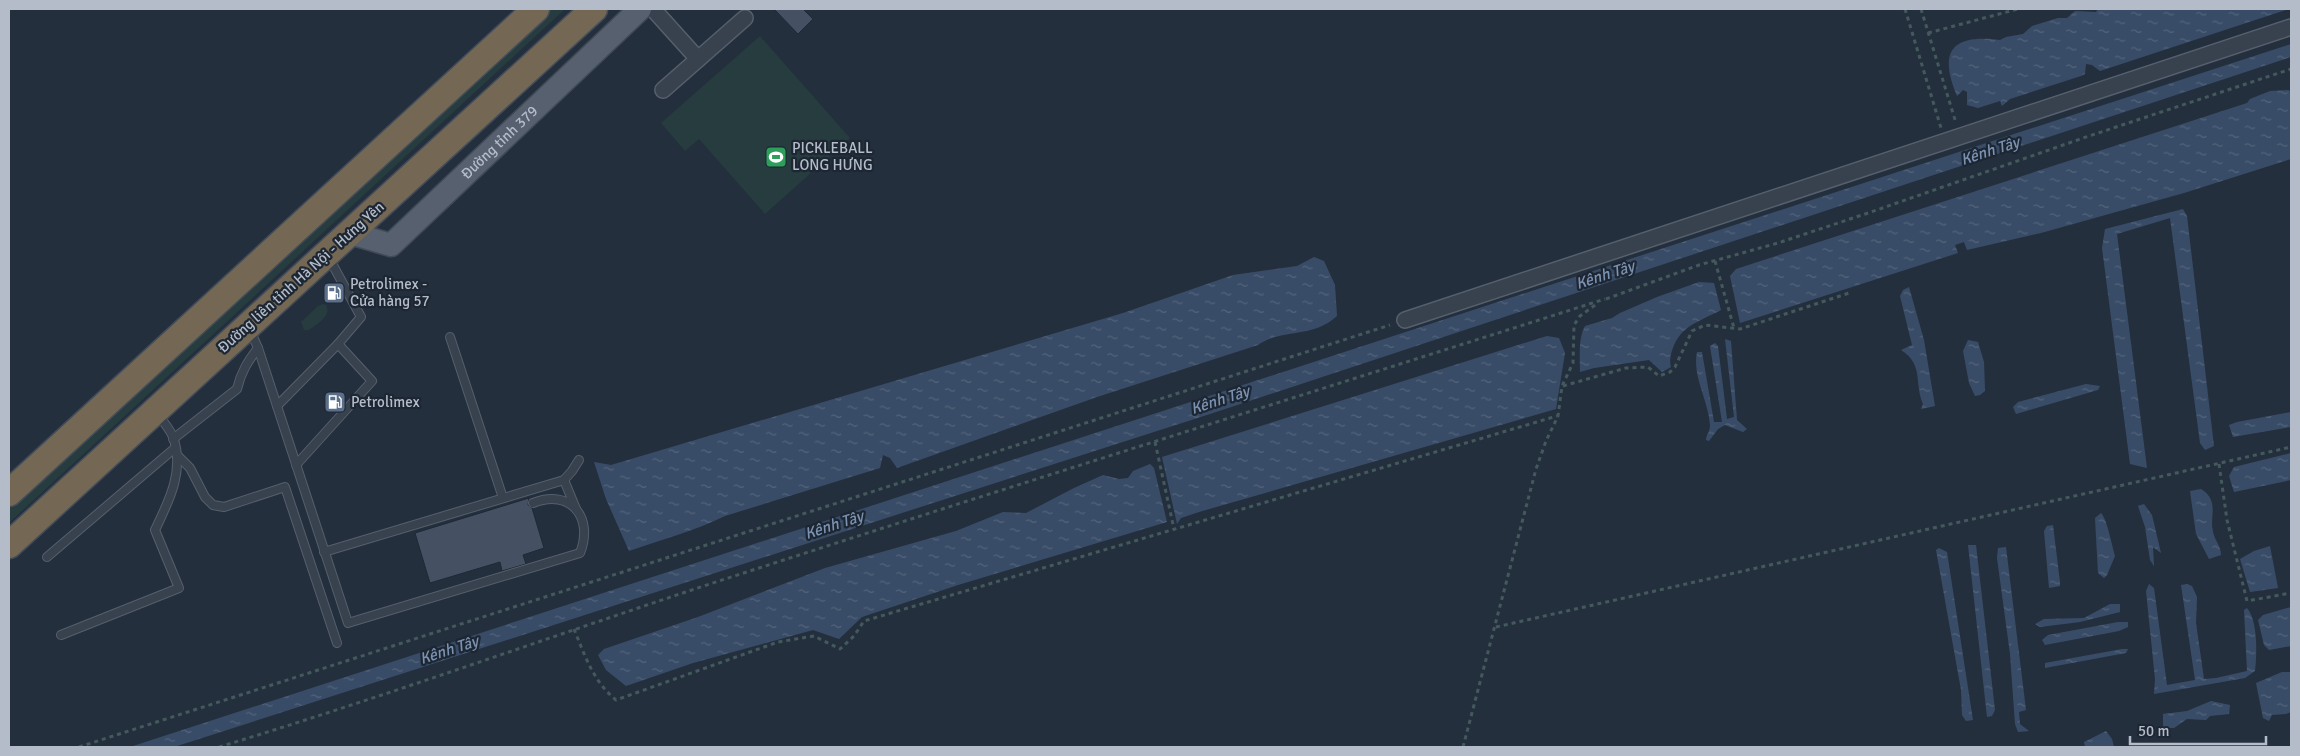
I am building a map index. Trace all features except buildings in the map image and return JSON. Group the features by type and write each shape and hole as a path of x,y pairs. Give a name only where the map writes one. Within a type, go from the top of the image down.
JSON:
{"highway":[{"path":"9,493 536,9"},
{"name":"Đường liên tỉnh Hà Nội - Hưng Yên","path":"9,545 155,411 253,337 327,254 594,9"}],"main road":[{"name":"Đường tỉnh 379","path":"350,233 391,245 640,9"}],"street":[{"path":"653,9 698,59"},
{"path":"663,90 745,18"},
{"path":"1405,320 2291,28"}],"lane":[{"path":"277,406 338,344 361,316 327,254"},
{"path":"253,337 348,623 580,554 585,541 586,529 564,480"},
{"path":"47,557 237,389 253,337"},
{"path":"450,337 503,498"},
{"path":"296,465 372,381 338,344"},
{"path":"61,635 179,588 155,530 170,499 178,469 178,456 174,443 155,411"},
{"path":"178,456 190,468 205,496 213,505 224,507 285,487 337,643"},
{"path":"324,552 564,480 578,460"},
{"path":"533,503 555,498 566,502 576,509"}],"path":[{"path":"1905,9 1945,141"},
{"path":"1921,9 1960,136"},
{"path":"1928,33 2018,9"},
{"path":"219,747 325,714 574,629 1606,299 1715,261 1778,243 2291,69"},
{"path":"1715,261 1734,328"},
{"path":"1562,386 1626,368 1648,367 1659,376 1670,372 1675,367 1692,331 1705,325 1740,330 1849,293"},
{"path":"1463,747 1536,469 1558,416 1562,386 1573,363 1574,325 1580,316 1594,304 1606,299"},
{"path":"79,747 1405,320"},
{"path":"574,629 591,670 603,689 616,700 778,642 814,636 840,649 854,636 864,621 1558,416"},
{"path":"1155,442 1174,529"},
{"path":"1496,627 2291,447"},
{"path":"2219,464 2227,520 2247,601 2291,593"}],"green space":[{"path":"549,9 565,9 9,523 9,509"},
{"path":"760,36 850,138 765,214 699,139 685,151 661,123"},
{"path":"326,305 327,309 325,316 309,330 304,330 301,322 318,306"}],"water":[{"path":"2098,9 2289,9 2100,71 2092,65 2086,64 2085,74 2081,76 2010,99 2002,106 2000,101 1978,108 1967,105 1967,92 1963,90 1957,96 1951,80 1949,67 1953,49 1960,43 1970,40 2000,40 2023,34 2032,26 2058,18 2067,18 2075,11 2096,12"},
{"name":"Kênh Tây","path":"2291,44 2291,57 1210,414 174,747 130,747"},
{"path":"2289,90 2291,93 2291,159 2184,193 2041,233 1967,250 1964,242 1955,245 1958,253 1740,323 1730,276 1736,269 2247,103 2250,99 2270,91"},
{"path":"2183,209 2187,216 2214,446 2205,450 2200,443 2170,218 2117,234 2147,468 2130,464 2102,248 2105,229"},
{"path":"1314,257 1324,261 1335,285 1337,316 1317,328 1267,340 1258,345 1097,397 897,468 890,458 883,455 880,468 725,516 690,531 629,551 606,499 594,462 611,465 1123,313 1233,275 1297,266"},
{"path":"1699,282 1714,283 1721,310 1693,324 1681,333 1671,353 1671,367 1662,372 1649,360 1594,368 1580,372 1580,342 1585,326 1612,318 1657,297"},
{"path":"1909,287 1924,340 1935,406 1921,409 1923,404 1916,368 1908,355 1901,350 1912,345 1900,296 1903,290"},
{"path":"1547,336 1559,338 1565,353 1556,409 1199,512 1181,518 1177,524 1162,457"},
{"path":"1725,339 1731,341 1737,420 1747,429 1743,432 1725,425 1718,429 1709,441 1706,440 1710,428 1709,417 1697,371 1697,352 1702,352 1714,422 1722,422 1710,346 1715,343 1718,346 1727,419 1734,417"},
{"path":"1968,340 1978,342 1984,362 1985,391 1975,396 1969,383 1963,351"},
{"path":"2086,384 2100,386 2098,390 2016,414 2013,407 2018,402"},
{"path":"2291,412 2291,427 2233,437 2229,425 2237,422"},
{"path":"2291,453 2291,480 2234,492 2229,476 2234,467"},
{"path":"1150,464 1154,468 1167,522 958,585 862,617 839,639 813,630 693,663 626,686 606,670 598,655 604,649 698,617 825,568 956,531 1003,512 1026,513 1103,475 1119,479 1128,478 1133,471"},
{"path":"2201,489 2207,494 2212,504 2213,532 2221,552 2221,555 2209,559 2196,534 2190,491"},
{"path":"2144,504 2152,515 2161,553 2153,547 2154,566 2150,560 2145,527 2138,506"},
{"path":"2101,513 2115,556 2104,578 2098,573 2095,518"},
{"path":"2053,525 2060,586 2049,588 2044,531 2047,526"},
{"path":"1968,545 1976,545 1995,710 1992,716 1987,717"},
{"path":"2270,546 2278,588 2250,592 2240,559 2254,551"},
{"path":"2006,547 2026,710 2019,712 2020,724 2029,731 2018,732 2015,724 2010,654 1997,558 1998,548"},
{"path":"1939,548 1947,552 1973,720 1966,721 1962,715 1961,690 1936,550"},
{"path":"2149,584 2154,588 2167,685 2195,680 2181,585 2187,584 2192,586 2197,597 2196,623 2204,679 2247,671 2244,610 2247,608 2251,614 2255,629 2255,671 2245,678 2154,694 2155,679 2146,591"},
{"path":"2110,604 2120,604 2120,612 2080,622 2040,627 2035,624 2044,619 2084,618"},
{"path":"2291,607 2291,646 2269,650 2264,645 2258,620 2263,615"},
{"path":"2118,622 2128,622 2128,627 2119,631 2045,645 2042,640 2048,635"},
{"path":"2128,649 2126,653 2045,668 2045,663"},
{"path":"2282,672 2291,672 2291,712 2272,715 2269,721 2263,718 2256,683"},
{"path":"2211,701 2230,705 2229,714 2210,716 2206,720 2187,719 2174,728 2163,728 2163,714 2187,711"},
{"path":"2106,731 2112,739 2114,747 2085,747 2084,742"}],"place":[{"name":"PICKLEBALL LONG HƯNG","path":"776,157"},
{"name":"Petrolimex - Cửa hàng 57","path":"334,293"},
{"name":"Petrolimex","path":"335,402"}]}
